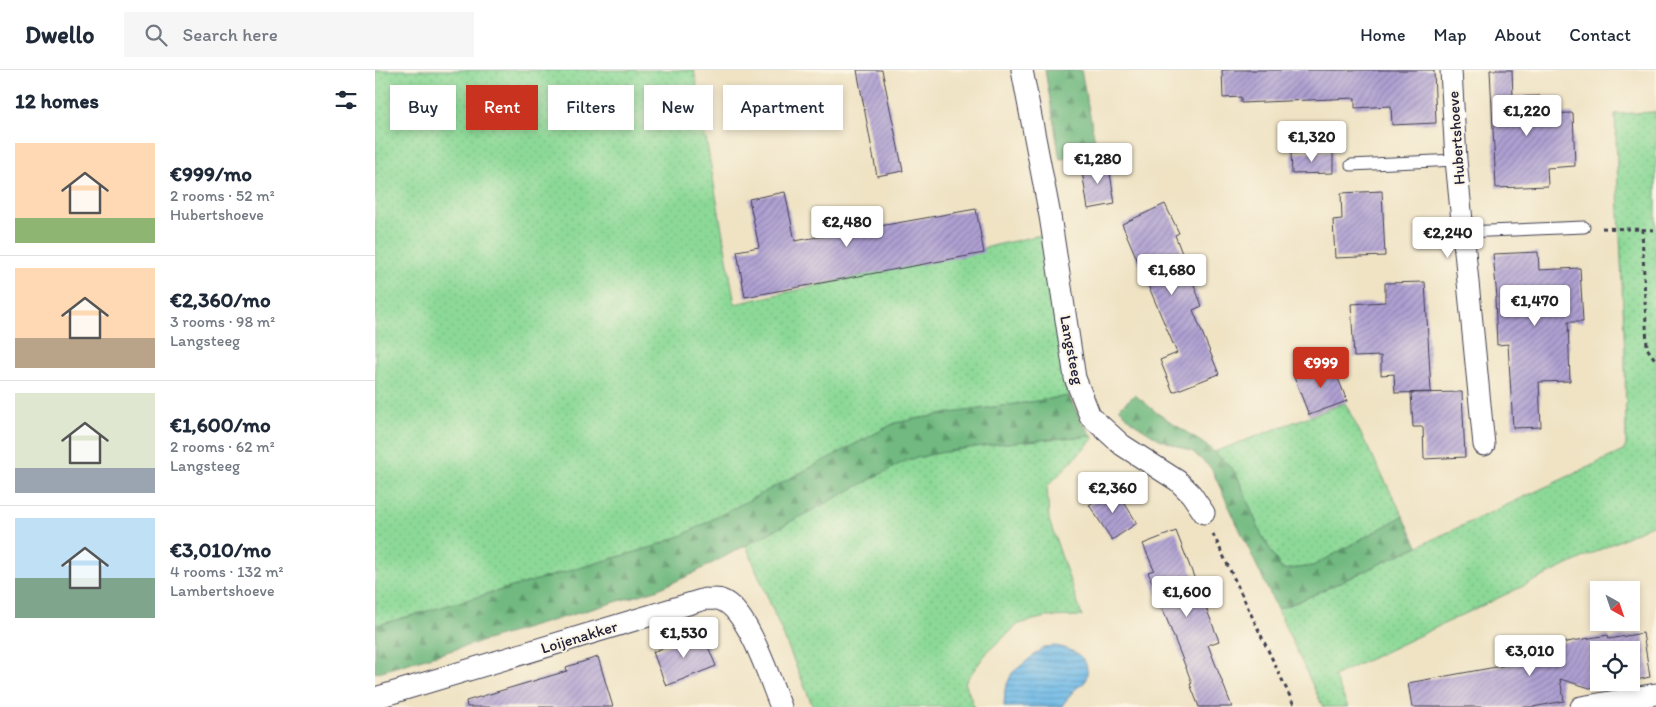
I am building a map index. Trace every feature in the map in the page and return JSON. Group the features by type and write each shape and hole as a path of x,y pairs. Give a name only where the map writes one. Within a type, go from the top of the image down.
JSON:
{"street":[{"name":"Langsteeg","path":"1022,70 1050,216 1075,378 1090,416 1122,445 1178,480 1191,494 1203,513"},
{"name":"Hubertshoeve","path":"1451,70 1456,160 1484,445"},
{"name":"Loijenakker","path":"375,698 705,599 721,600 735,610 750,630 781,707"},
{"path":"1591,706 1656,694"}],"lane":[{"path":"1351,165 1456,160"},
{"path":"1464,232 1584,227"}],"path":[{"path":"1584,227 1656,230"},
{"path":"1642,229 1647,348 1656,361"},
{"path":"1203,513 1295,707"}],"green space":[{"path":"375,70 694,70 697,85 644,85 644,130 705,130 735,304 1041,235 1069,396 895,423 685,534 653,547 375,626"},
{"path":"1045,70 1081,70 1095,141 1095,155 1060,159"},
{"path":"1656,112 1656,523 1334,676 1348,707 1323,707 1277,609 1300,601 1623,451 1626,446 1625,357 1615,114"},
{"path":"1135,395 1156,412 1210,448 1236,473 1261,534 1282,570 1313,566 1403,516 1418,546 1300,601 1277,609 1211,468 1193,452 1159,439 1131,421 1119,408"},
{"path":"1069,396 1081,421 1093,436 1046,439 953,450 907,460 690,575 656,590 375,673 375,626 653,547 685,534 895,423"},
{"path":"1345,403 1403,516 1313,566 1282,570 1261,534 1236,473 1214,452"},
{"path":"1093,436 1094,438 1047,487 1049,520 1082,616 1045,617 1019,624 988,651 965,682 974,707 813,707 746,545 907,460 947,451 1016,441"}],"water":[{"path":"1056,646 1071,650 1080,656 1086,664 1087,675 1085,682 1074,690 1061,707 1004,707 1005,689 1012,673 1044,647"}],"building":[{"path":"857,70 882,70 903,171 877,176"},
{"path":"1222,70 1434,70 1436,123 1392,125 1391,106 1355,108 1355,98 1241,103 1241,97 1223,98"},
{"path":"1490,70 1512,70 1513,97 1540,96 1541,114 1573,113 1575,166 1547,168 1548,186 1496,188"},
{"path":"1333,152 1333,173 1292,174 1291,153"},
{"path":"1108,161 1115,204 1088,209 1081,165"},
{"path":"1382,191 1385,256 1335,258 1333,220 1342,219 1341,193"},
{"path":"785,192 795,241 976,209 984,253 745,297 737,251 759,247 749,199"},
{"path":"1165,204 1179,233 1175,235 1202,306 1193,310 1219,374 1173,392 1160,360 1177,353 1122,224"},
{"path":"1538,252 1539,270 1580,268 1583,322 1568,322 1570,381 1539,382 1541,427 1513,428 1508,344 1497,345 1495,298 1497,298 1493,254"},
{"path":"1425,282 1431,392 1395,393 1394,374 1381,375 1381,356 1354,357 1351,304 1385,302 1385,283"},
{"path":"1332,363 1347,401 1309,415 1294,377"},
{"path":"1462,392 1465,457 1424,459 1423,427 1413,427 1411,393"},
{"path":"1115,488 1137,523 1112,540 1089,505"},
{"path":"1176,531 1219,641 1208,645 1232,707 1199,707 1190,684 1192,683 1148,572 1154,570 1143,544"},
{"path":"702,632 716,666 666,686 653,652"},
{"path":"1643,633 1650,677 1640,679 1640,641 1590,641 1590,688 1560,679 1564,701 1533,707 1412,707 1408,683 1551,657 1549,645 1608,635 1609,639"},
{"path":"598,657 613,707 467,707 466,701 567,671 566,667"}]}
